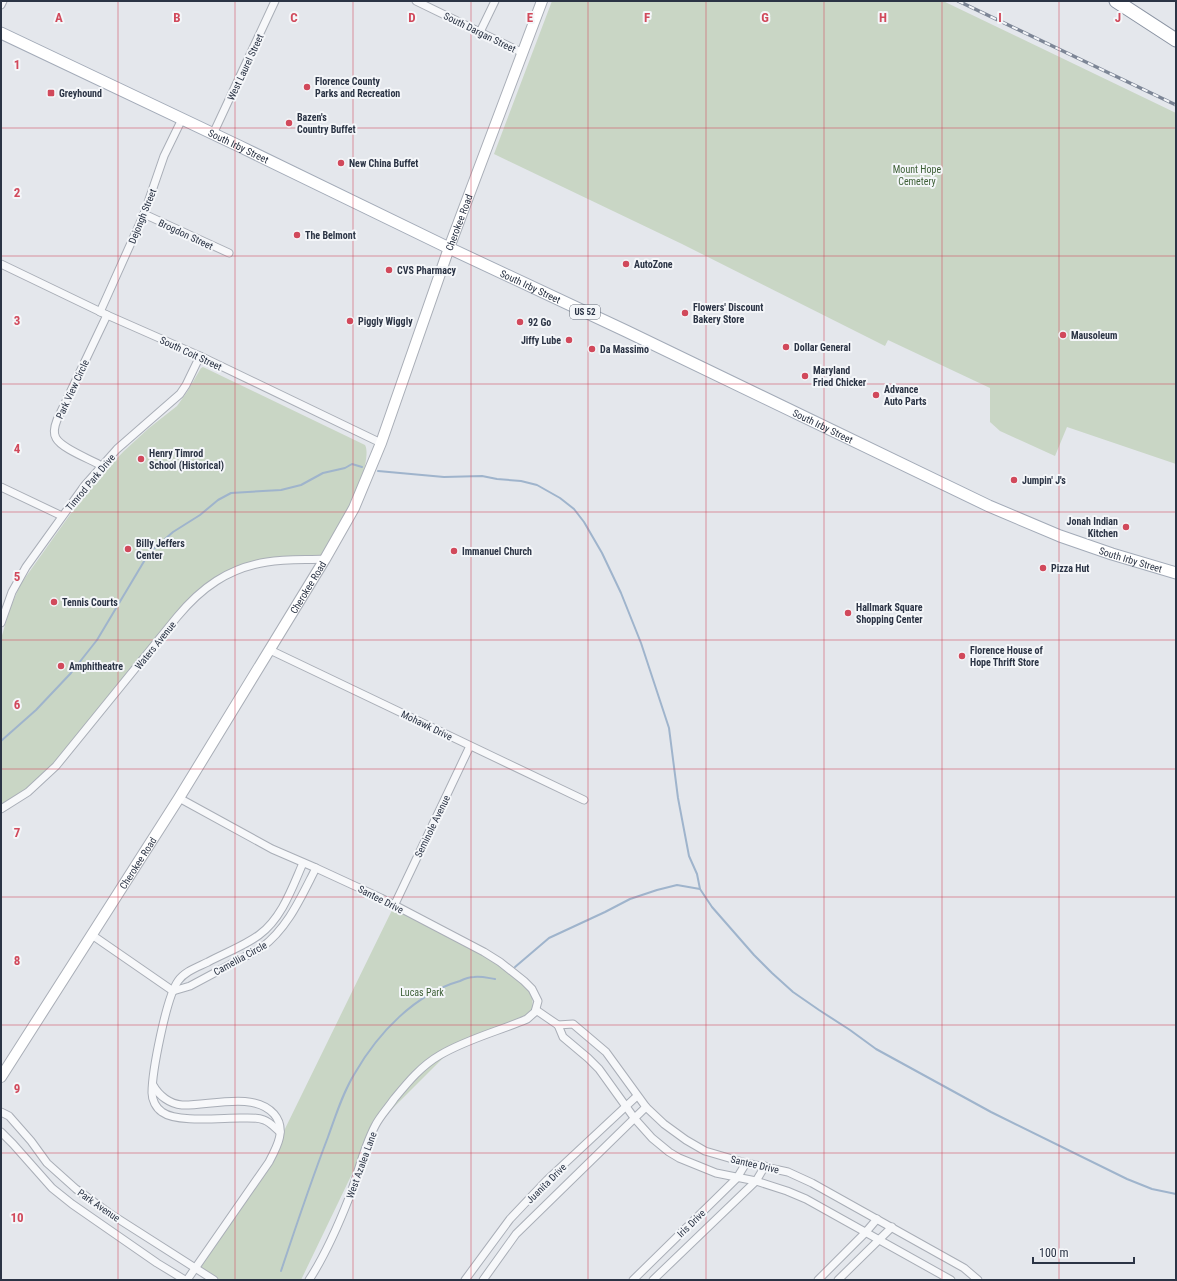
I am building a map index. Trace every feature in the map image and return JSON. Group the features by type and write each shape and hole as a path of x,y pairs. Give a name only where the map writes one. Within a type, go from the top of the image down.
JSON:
{"highway":[{"path":"1116,1 1176,40"}],"main road":[{"name":"South Irby Street","path":"1,33 989,506 1065,538 1176,573"}],"street":[{"path":"1,5 3,1"},
{"name":"West Laurel Street","path":"213,134 275,1"},
{"name":"South Dargan Street","path":"416,1 523,53"},
{"path":"480,32 495,1"},
{"name":"Cherokee Road","path":"1,1077 179,798 326,559 354,508 381,443 450,248 542,1"},
{"name":"Dejongh Street","path":"104,313 144,214 164,156 182,119"},
{"name":"Brogdon Street","path":"144,214 228,253"},
{"name":"South Coit Street","path":"1,265 200,356 381,443"},
{"name":"Park View Circle","path":"102,466 61,444 56,438 55,432 57,420 104,313"},
{"name":"Timrod Park Drive","path":"1,623 5,608 17,583 32,558 85,485 117,449 180,394 200,356"},
{"path":"1,487 62,516"},
{"name":"Waters Avenue","path":"1,809 28,792 56,766 185,608 213,582 255,564 279,561 326,559"},
{"name":"Mohawk Drive","path":"270,650 584,800"},
{"name":"Seminole Avenue","path":"394,906 470,746"},
{"name":"Santee Drive","path":"179,798 272,850 316,868 394,906 484,952 500,962 532,989 538,1001 536,1010 558,1025 564,1037 599,1069 635,1119 652,1138 669,1152 679,1158 716,1173 756,1181 806,1199 951,1280"},
{"name":"Camellia Circle","path":"280,1132 269,1122 255,1118 184,1119 161,1112 152,1094 153,1079 169,1004 177,982 191,970 244,944 260,934 270,925 284,905 303,863"},
{"name":"Camellia Circle","path":"173,990 190,986 261,948 269,942 283,928 290,918 316,868"},
{"path":"92,936 173,990"},
{"name":"West Azalea Lane","path":"309,1280 322,1259 336,1230 375,1126 411,1079 428,1063 440,1055 453,1048 527,1019 533,1015 536,1010"},
{"name":"Santee Drive","path":"558,1025 573,1024 606,1052 646,1108 664,1124 686,1140 705,1151 746,1163 788,1172 812,1183 964,1268 978,1280"},
{"path":"153,1085 156,1092 162,1097 182,1105 246,1102 256,1103 268,1108 278,1118 280,1132 278,1145 269,1162 186,1280"},
{"name":"Juanita Drive","path":"466,1280 510,1219 541,1186 637,1096"},
{"name":"Juanita Drive","path":"483,1280 516,1234 646,1108"},
{"name":"Park Avenue","path":"1,1112 9,1116 31,1141 47,1163 76,1190 109,1213 214,1280"},
{"name":"Park Avenue","path":"1,1132 52,1188 151,1259 186,1280"},
{"name":"Iris Drive","path":"633,1280 737,1178 746,1163"},
{"name":"Iris Drive","path":"653,1280 756,1181 765,1166"},
{"path":"818,1280 876,1219"},
{"path":"838,1280 892,1227"}],"green space":[{"name":"Mount Hope Cemetery","path":"552,1 943,1 1176,113 1176,464 1067,427 1055,456 1000,431 990,422 990,388 888,340 885,346 682,244 494,154"},
{"path":"203,367 365,445 365,465 361,482 353,502 321,557 251,563 199,591 61,758 39,780 1,806 1,639 9,611 20,585 91,485 149,428 177,406"},
{"name":"Lucas Park","path":"394,906 484,952 532,989 533,1015 453,1048 375,1126 301,1280 214,1280 195,1268 226,1224 280,1139"}],"waterway":[{"path":"1,741 36,710 71,673 97,640 149,553 173,532 200,515 218,500 231,493 281,490 301,485 323,473 345,468 352,464 362,467"},
{"path":"378,471 444,477 482,476 521,481 537,485 560,498 574,509 584,522 602,553 621,593 641,643 669,728 678,798 689,856 697,874 700,889 712,907 754,955 772,973 793,992 876,1049 991,1112 1127,1179 1152,1189 1176,1194"},
{"path":"515,967 549,938 630,899 677,885 700,889"},
{"path":"281,1271 343,1096 364,1058 386,1030 399,1017 428,995 444,987 472,977 495,979"}],"railway":[{"path":"958,1 1176,105"}],"place":[{"name":"Florence County Parks and Recreation","path":"307,87"},
{"name":"Greyhound","path":"51,93"},
{"name":"Bazen's Country Buffet","path":"289,123"},
{"name":"New China Buffet","path":"341,163"},
{"name":"The Belmont","path":"297,235"},
{"name":"AutoZone","path":"626,264"},
{"name":"CVS Pharmacy","path":"389,270"},
{"name":"Flowers' Discount Bakery Store","path":"685,313"},
{"name":"Piggly Wiggly","path":"350,321"},
{"name":"92 Go","path":"520,322"},
{"name":"Mausoleum","path":"1063,335"},
{"name":"Jiffy Lube","path":"569,340"},
{"name":"Dollar General","path":"786,347"},
{"name":"Da Massimo","path":"592,349"},
{"name":"Maryland Fried Chicker","path":"805,376"},
{"name":"Advance Auto Parts","path":"876,395"},
{"name":"Henry Timrod School (Historical)","path":"141,459"},
{"name":"Jumpin' J's","path":"1014,480"},
{"name":"Jonah Indian Kitchen","path":"1126,527"},
{"name":"Billy Jeffers Center","path":"128,549"},
{"name":"Immanuel Church","path":"454,551"},
{"name":"Pizza Hut","path":"1043,568"},
{"name":"Tennis Courts","path":"54,602"},
{"name":"Hallmark Square Shopping Center","path":"848,613"},
{"name":"Florence House of Hope Thrift Store","path":"962,656"},
{"name":"Amphitheatre","path":"61,666"}]}
